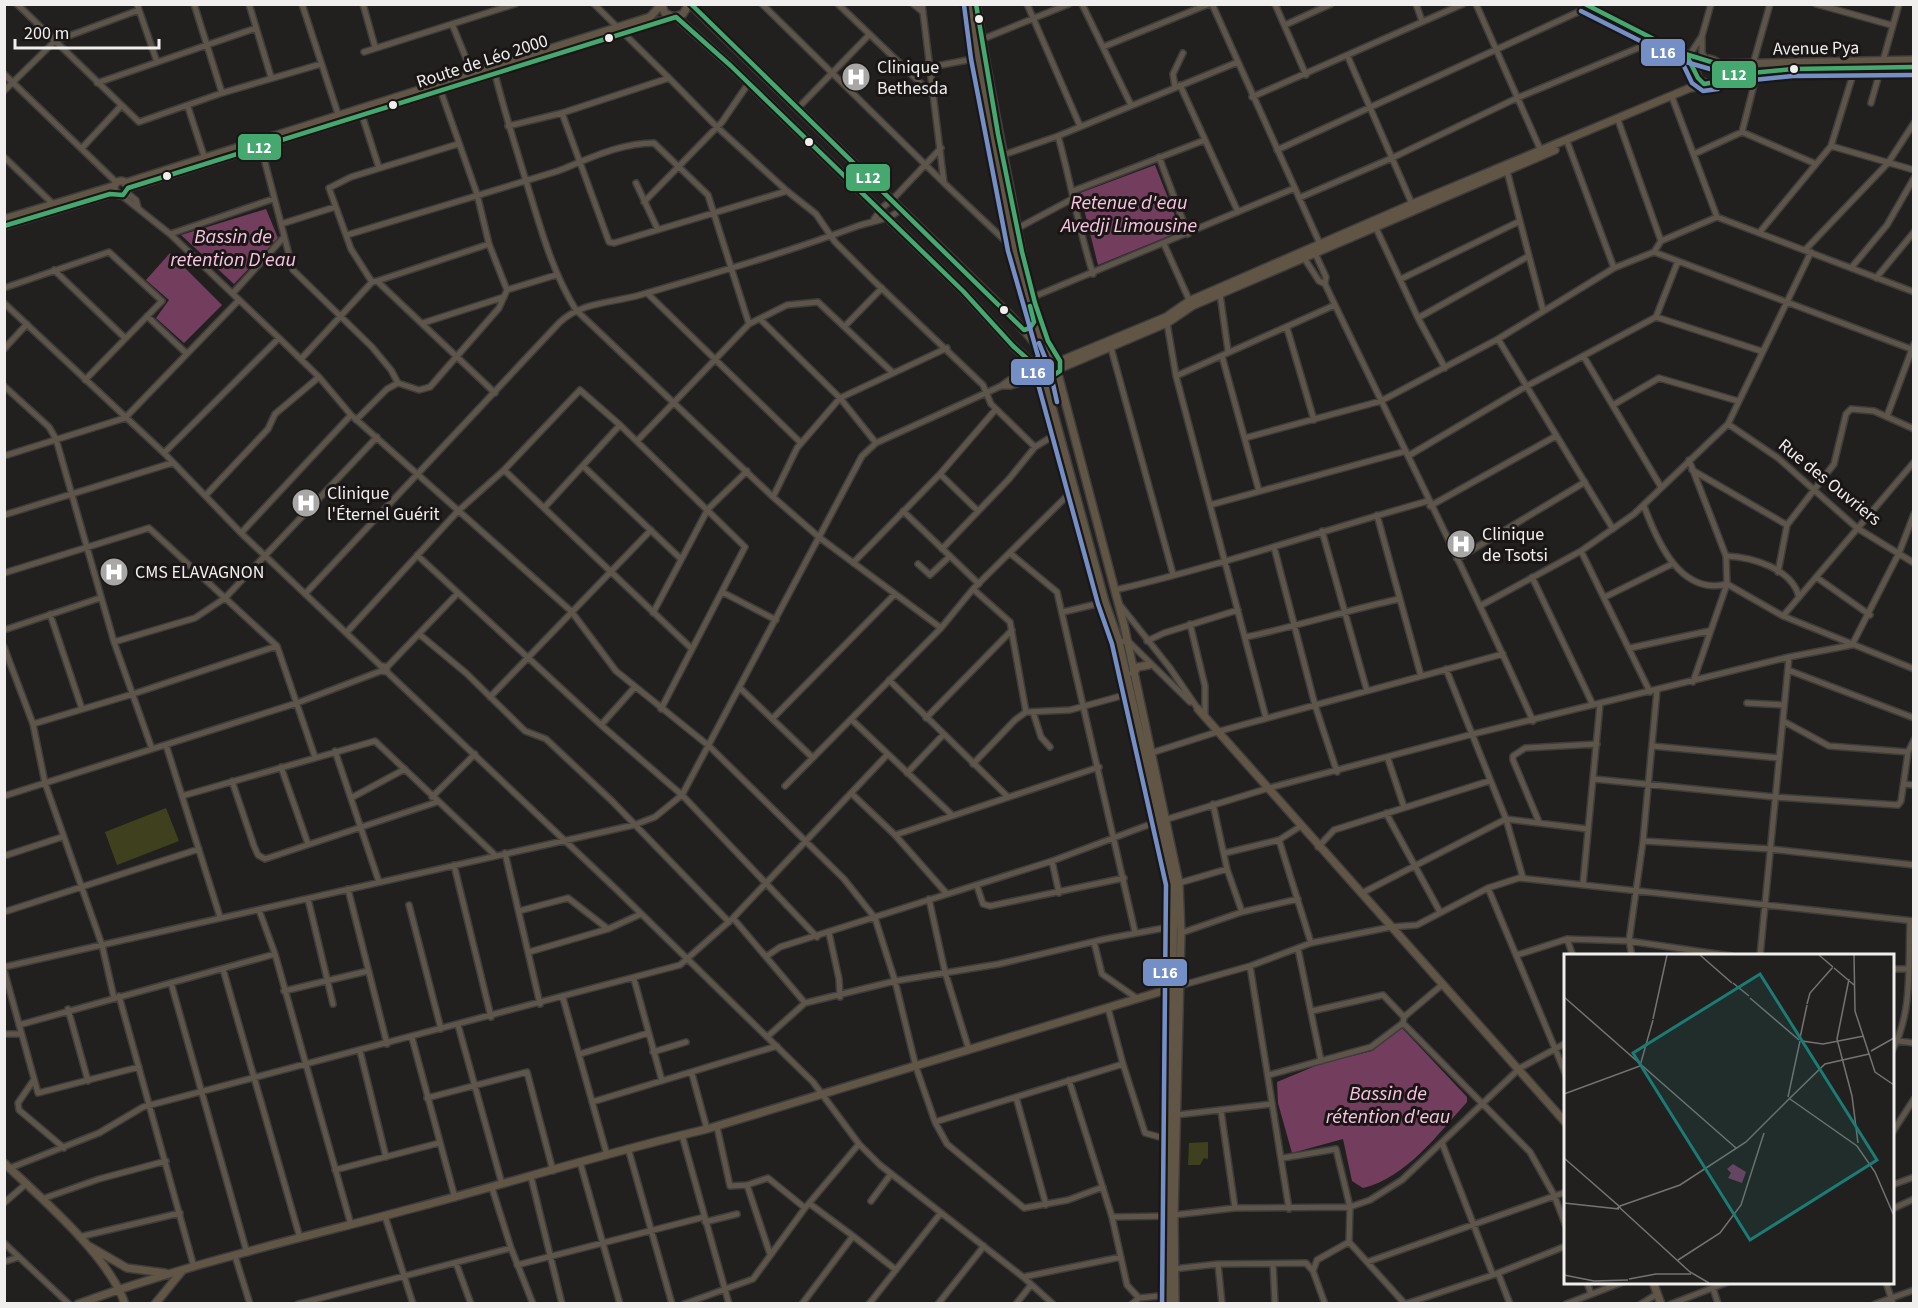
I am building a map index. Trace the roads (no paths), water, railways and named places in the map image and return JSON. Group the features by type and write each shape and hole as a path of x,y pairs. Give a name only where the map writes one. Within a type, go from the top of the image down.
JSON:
{"main road":[{"path":"674,17 683,14 689,4 1023,330 1044,365 1060,368 1190,304 1320,244 1412,204 1568,144 1608,123"},
{"path":"971,4 1033,297 1044,365"},
{"path":"976,4 978,58 1015,250 1059,433 1105,602 1123,642 1133,673 1151,753 1174,884 1176,1115 1169,1304"},
{"name":"Route de Léo 2000","path":"339,118 362,115 495,74 619,30 650,17 661,5"},
{"path":"661,5 665,13 674,17 748,84 970,298 1013,346 1032,363 1060,368 1167,323 1190,304 1220,294 1507,171 1608,123 1690,88 1715,82 1720,76 1718,64 1688,56 1587,6"},
{"name":"Route de Léo 2000","path":"4,226 472,73 619,30 674,17"},
{"path":"1688,56 1699,80 1708,84"},
{"path":"1696,72 1704,60"},
{"name":"Avenue Pya","path":"1720,76 1793,69 1856,68 1914,60"},
{"name":"Avenue Pya","path":"1718,64 1880,64 1914,67"},
{"path":"1690,88 1699,80"},
{"name":"Route de Léo 2000","path":"4,219 52,203 121,188 204,156 260,142"},
{"path":"1023,330 1029,329 1034,322"},
{"path":"1060,368 1124,626 1123,642 1132,693 1179,883 1181,933 1176,987 1170,1140 1175,1304"},
{"path":"1133,673 1138,667 1149,665"},
{"path":"1198,709 1220,731 1318,847 1520,1068 1564,1121"},
{"path":"78,1304 120,1288 182,1270 492,1188 628,1148 707,1130 822,1093 916,1067 1176,987"},
{"path":"7,1165 85,1244 120,1288 125,1304"},
{"path":"85,1244 128,1268 170,1274"},
{"path":"155,1304 182,1270"},
{"path":"1654,1284 1661,1304"}],"street":[{"path":"17,4 139,122 271,77 321,64"},
{"path":"194,4 222,93"},
{"path":"249,4 271,77"},
{"path":"302,4 339,118"},
{"path":"363,4 375,47"},
{"path":"594,4 717,127 787,191 816,214 831,236 882,288 948,348 988,392 996,409 1035,447"},
{"path":"762,4 1015,250"},
{"path":"838,4 934,96"},
{"path":"913,4 923,12"},
{"path":"922,4 944,183"},
{"path":"1027,4 1080,126"},
{"path":"978,41 1069,4"},
{"path":"1082,4 1131,105"},
{"path":"1103,47 1210,4 1320,244"},
{"path":"1275,4 1306,75"},
{"path":"1285,25 1331,4"},
{"path":"1416,4 1422,21"},
{"path":"1252,97 1348,57 1463,4"},
{"path":"1476,4 1542,153"},
{"path":"1704,60 1702,36 1711,4"},
{"path":"1742,132 1756,73 1753,64 1770,4"},
{"path":"1816,4 1892,25"},
{"path":"1871,103 1880,64 1899,4"},
{"path":"364,52 511,5"},
{"path":"1277,150 1587,6"},
{"path":"4,91 55,41 138,7 157,62"},
{"path":"452,24 472,73"},
{"path":"97,83 206,43 256,28"},
{"path":"797,108 869,35"},
{"path":"1688,56 1702,36"},
{"path":"1299,198 1392,158 1517,98 1655,41"},
{"path":"1183,53 1173,74 1238,212"},
{"path":"1348,57 1412,204"},
{"path":"931,67 978,58"},
{"path":"1003,155 1058,136 1238,62"},
{"path":"1759,233 1831,146 1856,68"},
{"path":"4,74 90,155 138,207 170,234 301,359 356,420 571,611 609,663 634,688 709,746 808,841 852,888 875,918 895,981 916,1067 935,1122 952,1151 1018,1205 1029,1209 1103,1187"},
{"path":"495,74 508,126 556,275 576,310 773,497 820,538 941,628"},
{"path":"508,126 562,112 669,78"},
{"path":"644,201 717,127 748,84"},
{"path":"260,142 293,270 387,365 398,383 419,390 429,387 456,358 499,308 507,290 489,244 477,194 440,90"},
{"path":"1672,97 1717,217"},
{"path":"82,148 121,106"},
{"path":"188,107 204,156"},
{"path":"562,112 596,202 606,239 614,243 787,191"},
{"path":"362,115 379,168"},
{"path":"1618,120 1661,241"},
{"path":"1480,606 1581,551 1613,529 1644,506 1728,424 1808,251 1888,163 1914,123"},
{"path":"1694,154 1742,132 1816,164"},
{"path":"1058,136 1074,194 1082,240 1093,274"},
{"path":"1018,228 1074,194 1159,157 1205,140"},
{"path":"347,235 623,147 654,143 708,195 732,266 748,324"},
{"path":"458,144 330,185 335,207 351,249 374,281 423,323 456,358 495,393"},
{"path":"1568,144 1614,268"},
{"path":"1831,146 1914,170"},
{"path":"874,219 879,211 892,201 941,148"},
{"path":"4,157 52,203"},
{"path":"1159,157 1188,234"},
{"path":"1507,171 1527,257 1543,310"},
{"path":"1851,268 1887,225 1914,178"},
{"path":"636,183 658,230"},
{"path":"1033,297 1093,274 1295,188"},
{"path":"170,234 273,199"},
{"path":"281,224 335,207"},
{"path":"305,594 559,324 576,310 647,293 831,236 874,219 887,218 901,209"},
{"path":"1245,438 1381,401 1498,339 1614,268 1654,252 1661,241 1717,217 1914,292"},
{"path":"1401,279 1518,222"},
{"path":"1375,226 1418,318 1445,368"},
{"path":"1876,278 1914,232"},
{"path":"233,293 284,237"},
{"path":"301,359 374,281 489,244"},
{"path":"1164,244 1190,304"},
{"path":"4,288 109,252 162,301 86,380"},
{"path":"1654,252 1912,347 1887,416"},
{"path":"1315,253 1326,277 1325,284 1533,721"},
{"path":"1418,318 1527,257"},
{"path":"1305,258 1318,281 1325,284"},
{"path":"1210,505 1407,454 1525,387 1656,317 1678,261"},
{"path":"54,270 125,338"},
{"path":"507,290 556,275"},
{"path":"845,326 882,288"},
{"path":"647,293 801,443"},
{"path":"1220,294 1228,351"},
{"path":"423,323 504,297"},
{"path":"4,456 125,418 239,300"},
{"path":"637,441 748,324 787,305 815,301 845,326 892,372"},
{"path":"4,303 164,453 241,533 475,754 777,1046 822,1093 859,1144 891,1174 1023,1276 1053,1304"},
{"path":"1176,376 1335,305"},
{"path":"147,316 186,353"},
{"path":"1656,317 1761,351"},
{"path":"760,319 840,398 876,443"},
{"path":"1167,323 1176,376 1266,718"},
{"path":"4,349 27,324"},
{"path":"1287,328 1314,420"},
{"path":"164,453 279,338"},
{"path":"1498,339 1613,529"},
{"path":"773,497 801,443 840,398 948,348"},
{"path":"1112,348 1173,574"},
{"path":"1222,356 1259,491"},
{"path":"1584,357 1661,487"},
{"path":"139,1068 40,1094 35,1091 4,968 563,839 634,825 655,817 682,795 820,538 854,466 876,443 1001,386 1011,386 1044,365"},
{"path":"206,495 268,429 275,414 308,383 319,377"},
{"path":"1613,405 1659,378 1738,401"},
{"path":"356,420 387,389 398,383"},
{"path":"4,386 49,428 56,439 100,598 152,749"},
{"path":"346,633 458,511 504,470 577,391 585,391 745,547 661,709"},
{"path":"1779,572 1787,525 1836,460 1848,412 1854,408 1869,409 1914,429"},
{"path":"853,563 940,474 996,409"},
{"path":"241,533 351,415"},
{"name":"Rue des Ouvriers","path":"1728,424 1778,458 1857,528 1914,563"},
{"path":"544,508 620,425"},
{"path":"942,549 1009,479 1035,447 1059,433"},
{"path":"1114,590 1274,547 1377,515 1429,503 1556,436"},
{"path":"114,642 208,612 225,598 377,437"},
{"path":"1689,460 1726,556 1727,584 1693,682"},
{"path":"1783,616 1914,462"},
{"path":"4,515 172,463"},
{"path":"583,466 681,559"},
{"path":"504,470 692,649"},
{"path":"1691,470 1787,525"},
{"path":"652,613 708,509 747,471"},
{"path":"940,474 978,511"},
{"path":"1457,558 1584,482"},
{"path":"785,786 941,628 973,589 1011,554 1075,488"},
{"path":"1644,506 1657,541 1672,564 1686,575 1714,586 1727,584 1783,616 1914,669"},
{"path":"903,511 979,584"},
{"path":"766,956 780,947 1052,861 1213,804 1388,759 1473,734 1789,657 1852,645 1870,615 1899,554 1914,514"},
{"path":"1377,515 1421,676"},
{"path":"4,573 148,528 277,646 315,757"},
{"path":"490,697 651,530"},
{"path":"1322,531 1367,691"},
{"path":"1274,547 1315,705 1337,772"},
{"path":"1581,551 1653,691 1652,746 1643,841 1629,941 1632,954"},
{"path":"1011,554 1057,592 1136,932"},
{"path":"417,555 601,725 682,795 816,936"},
{"path":"918,564 930,575 950,556"},
{"path":"1726,556 1750,559 1779,572 1795,586 1798,597"},
{"path":"1605,597 1672,564"},
{"path":"1532,577 1593,705"},
{"path":"1816,577 1870,615"},
{"path":"973,589 1008,618 1026,712"},
{"path":"722,592 776,620"},
{"path":"4,796 297,703 384,669 457,594"},
{"path":"772,719 895,594"},
{"path":"4,630 100,598"},
{"path":"1246,637 1295,627 1346,611 1400,599"},
{"path":"1063,612 1105,602"},
{"path":"1118,603 1170,668 1198,709"},
{"path":"1147,641 1190,624 1238,610"},
{"path":"50,614 82,709"},
{"path":"1114,624 1136,628"},
{"path":"1190,624 1204,686 1205,715"},
{"path":"926,718 1012,630"},
{"path":"1630,648 1709,631"},
{"path":"419,634 525,730 546,740 731,920 766,956 805,1003"},
{"path":"1123,642 1198,709"},
{"path":"33,724 134,694 277,646"},
{"path":"4,647 33,724 45,783 62,837 102,945 151,1105 194,1267"},
{"path":"1151,753 1266,718 1503,654"},
{"path":"1760,954 1789,657"},
{"path":"1446,669 1506,819 1524,878"},
{"path":"1788,670 1914,718"},
{"path":"889,680 1007,796"},
{"path":"601,725 634,688"},
{"path":"740,688 813,758"},
{"path":"974,764 1015,720 1026,712 1070,710 1132,693"},
{"path":"1747,703 1784,705"},
{"path":"1583,884 1600,704"},
{"path":"1033,712 1041,737 1050,747"},
{"path":"851,719 952,815"},
{"path":"1783,721 1829,746 1908,752"},
{"path":"907,773 943,735"},
{"path":"1594,779 1775,797 1898,805 1904,784 1908,752 1914,740"},
{"path":"182,796 375,741 495,855"},
{"path":"1539,822 1513,756 1525,748 1597,744"},
{"path":"166,745 220,918"},
{"path":"1652,746 1779,758"},
{"path":"335,751 379,882"},
{"path":"232,781 258,855 268,858 361,828 435,799 475,754"},
{"path":"7,1165 64,1148 151,1105 255,1080 634,979 689,961 808,841 887,755"},
{"path":"1388,759 1404,807"},
{"path":"281,767 308,844"},
{"path":"895,835 1099,767"},
{"path":"351,798 405,769"},
{"path":"1318,847 1334,830 1489,781"},
{"path":"1904,784 1914,785"},
{"path":"851,793 895,835 947,894"},
{"path":"1213,804 1227,869 1242,912"},
{"path":"1386,813 1440,912"},
{"path":"1362,893 1506,819 1588,829"},
{"path":"1225,853 1279,840 1301,826"},
{"path":"4,856 62,837"},
{"path":"1279,840 1311,944"},
{"path":"1643,841 1770,849 1914,865"},
{"path":"4,912 199,849"},
{"path":"504,853 540,1004"},
{"path":"1052,861 1059,893"},
{"path":"454,865 491,1017"},
{"path":"1179,883 1227,869"},
{"path":"976,886 983,904 990,906 1124,878"},
{"path":"1176,987 1250,966 1311,944 1391,927 1409,928 1427,922 1440,912 1488,888 1524,878 1912,921 1906,1008 1895,1040 1914,1043"},
{"path":"1488,888 1564,1071"},
{"path":"348,890 387,1044"},
{"path":"519,911 568,898 608,929"},
{"path":"308,899 333,1004"},
{"path":"929,899 945,972 969,1050"},
{"path":"1181,933 1242,912 1298,899"},
{"path":"410,905 441,1029"},
{"path":"259,910 275,954 304,1066 351,1225"},
{"path":"529,952 608,929 641,914"},
{"path":"767,1037 805,1003 840,997 895,981 999,964 1136,932 1175,926"},
{"path":"829,933 840,997"},
{"path":"1517,955 1567,939 1629,941 1706,954"},
{"path":"1567,939 1572,954"},
{"path":"1094,942 1102,974 1138,999"},
{"path":"1298,949 1320,1061"},
{"path":"19,1025 68,1009 275,954"},
{"path":"1250,966 1290,1209"},
{"path":"223,969 300,1238"},
{"path":"1894,969 1908,969"},
{"path":"284,991 368,971"},
{"path":"634,979 662,1081"},
{"path":"171,983 247,1253"},
{"path":"1269,1075 1371,1047 1443,984"},
{"path":"1312,1011 1383,996 1483,1105 1530,1152 1554,1195 1564,1221"},
{"path":"563,998 607,1155"},
{"path":"1108,1008 1145,1133 1170,1140"},
{"path":"68,1009 88,1081"},
{"path":"458,1025 502,1185"},
{"path":"580,1054 648,1033"},
{"path":"4,1034 21,1034"},
{"path":"412,1038 455,1197"},
{"path":"653,1052 686,1042"},
{"path":"1112,1217 1171,1215 1235,1208 1350,1207 1385,1192 1442,1143 1520,1068 1554,1047 1564,1044"},
{"path":"592,1102 692,1074 777,1046"},
{"path":"360,1051 386,1157"},
{"path":"935,1122 1123,1064"},
{"path":"427,1098 525,1072 529,1074 553,1171"},
{"path":"692,1074 707,1130"},
{"path":"1069,1080 1112,1217 1127,1285 1139,1298"},
{"path":"33,1081 18,1103 19,1110 64,1148"},
{"path":"1016,1097 1046,1205"},
{"path":"1894,1132 1911,1108 1914,1099"},
{"path":"1176,1115 1272,1104"},
{"path":"1221,1111 1235,1208"},
{"path":"717,1126 730,1186 747,1185 768,1178 853,1236 896,1270"},
{"path":"682,1135 729,1304"},
{"path":"335,1170 439,1143"},
{"path":"1442,1143 1495,1274 1510,1304"},
{"path":"684,1304 753,1280 807,1206 859,1144"},
{"path":"628,1148 672,1304"},
{"path":"1283,1158 1336,1149 1350,1207 1349,1242 1405,1304 1495,1274 1564,1247"},
{"path":"42,1199 99,1179 166,1161"},
{"path":"580,1162 620,1304"},
{"path":"871,1202 891,1174"},
{"path":"531,1177 562,1304"},
{"path":"1894,1185 1914,1177"},
{"path":"4,1203 27,1183"},
{"path":"747,1185 770,1254"},
{"path":"492,1188 517,1265 533,1304"},
{"path":"1367,1262 1564,1192"},
{"path":"1894,1208 1913,1199"},
{"path":"79,1237 180,1213"},
{"path":"517,1265 651,1230 737,1214"},
{"path":"869,1304 940,1214"},
{"path":"385,1216 413,1304"},
{"path":"802,1304 853,1236"},
{"path":"1173,1269 1218,1264 1306,1263 1317,1260 1349,1242"},
{"path":"4,1244 69,1304"},
{"path":"938,1304 984,1246"},
{"path":"298,1304 511,1248"},
{"path":"235,1256 250,1304"},
{"path":"4,1262 19,1257"},
{"path":"1023,1276 1121,1257"},
{"path":"1313,1270 1317,1260"},
{"path":"456,1263 471,1304"},
{"path":"1306,1263 1313,1270 1325,1304"},
{"path":"1218,1264 1222,1304"},
{"path":"1272,1264 1275,1304"},
{"path":"1588,1284 1591,1294"},
{"path":"1566,1304 1618,1284"},
{"path":"1671,1304 1723,1284"},
{"path":"1887,1284 1892,1301"},
{"path":"1016,1304 1031,1285"},
{"path":"1713,1288 1718,1304"},
{"path":"1875,1304 1892,1301 1914,1290"},
{"path":"1641,1304 1657,1294"},
{"path":"1132,1304 1139,1298 1168,1295"}],"water":[{"name":"Retenue d'eau Avedji Limousine","path":"1155,165 1181,231 1098,265 1080,193"},
{"name":"Bassin de retention D'eau","path":"266,209 278,238 234,284 181,235"},
{"name":"Bassin de retention D'eau","path":"170,253 222,305 184,343 156,318 169,300 146,280"},
{"name":"Bassin de rétention d'eau","path":"1402,1028 1467,1097 1467,1102 1445,1128 1407,1165 1379,1183 1363,1188 1352,1181 1343,1139 1292,1153 1278,1103 1277,1082 1320,1064 1372,1051"}],"place":[{"name":"Clinique Bethesda","path":"856,77"},
{"name":"Clinique l'Éternel Guérit","path":"306,503"},
{"name":"Clinique de Tsotsi","path":"1461,544"},
{"name":"CMS ELAVAGNON","path":"114,572"}]}
